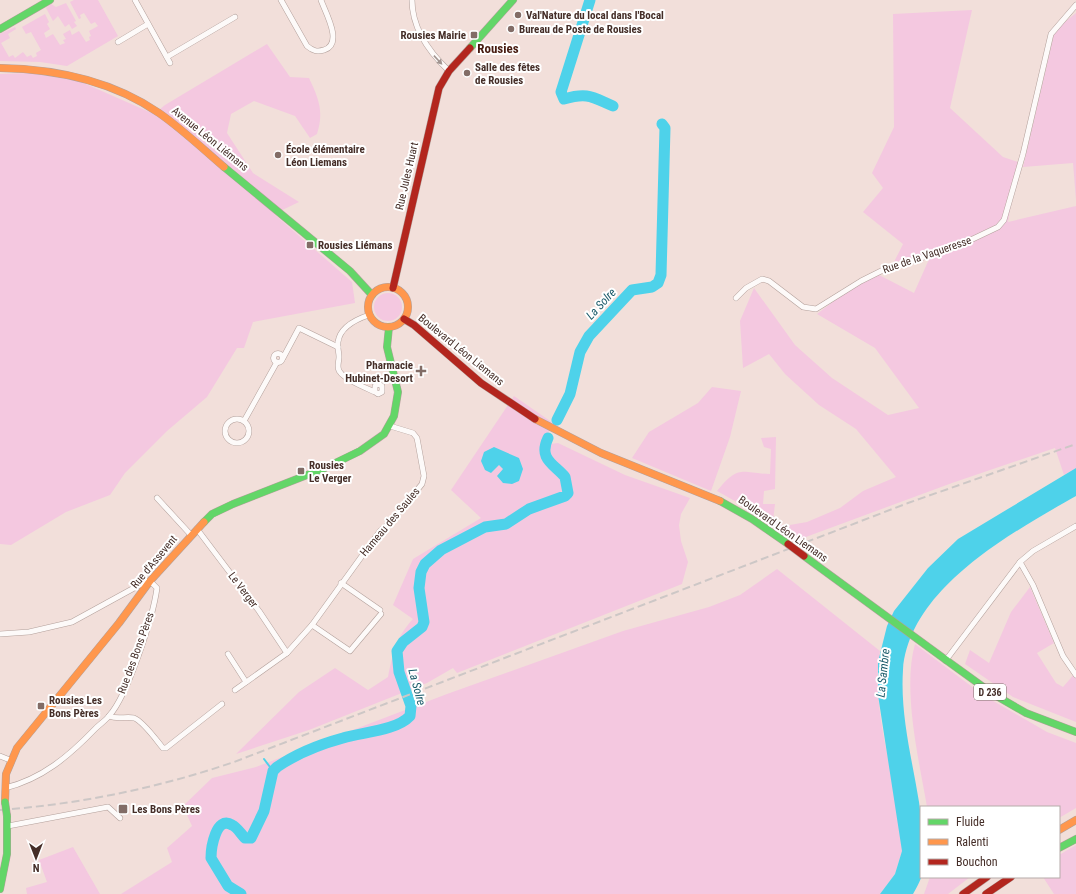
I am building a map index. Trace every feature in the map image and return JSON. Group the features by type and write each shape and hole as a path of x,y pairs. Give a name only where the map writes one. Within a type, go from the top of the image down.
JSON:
{"main road":[{"path":"0,29 50,0"},
{"name":"Rue Jules Huart","path":"393,288 439,88 449,71 514,0"},
{"name":"Avenue Léon Liémans","path":"0,68 37,69 92,80 146,104 194,141 306,233 350,272 372,295"},
{"path":"393,288 401,293 407,302 407,310 404,319 399,324 389,327 376,324 370,315 368,304 372,295 381,289 393,288"},
{"name":"Boulevard Léon Liemans","path":"404,319 414,325 481,383 546,426 601,453 722,502 752,519 993,694 1037,718 1076,732"},
{"name":"Rue d'Assevent","path":"0,889 7,854 8,826 5,788 10,760 26,736 119,623 150,581 191,535 217,511 318,471 360,451 375,442 390,426 397,406 398,392 387,347 389,327"},
{"path":"1060,829 1076,820"},
{"path":"1060,847 1076,839"},
{"path":"964,894 986,878"},
{"path":"986,894 1010,878"}],"street":[{"path":"135,0 170,63"},
{"path":"281,0 307,46 313,51 328,49 333,42 334,34 321,0"},
{"path":"412,0 413,14 420,33 433,55 449,71"},
{"name":"Rue de la Vaqueresse","path":"736,298 746,288 762,280 769,281 802,308 816,309 861,281 881,271 958,246 998,227 1004,220 1023,154 1051,34 1076,5"},
{"path":"167,57 235,17"},
{"path":"118,42 148,24"},
{"path":"370,315 358,319 347,328 338,340 338,369 340,373 375,392"},
{"path":"244,421 277,362 281,361 283,358 299,328 338,348"},
{"path":"233,419 244,421 248,428 248,434 245,439 236,443 229,440 225,430 227,424 233,419"},
{"name":"Hameau des Saules","path":"341,583 380,531 391,522 422,484 424,470 417,438 413,433 390,426"},
{"path":"157,498 191,535"},
{"path":"946,660 1020,562 1033,551 1076,526"},
{"name":"Le Verger","path":"197,529 259,611 287,653"},
{"path":"1020,562 1030,579 1063,656 1076,675"},
{"path":"0,634 29,632 72,622 134,587 150,581"},
{"name":"Rue des Bons Pères","path":"5,788 26,782 51,768 109,716 116,705 131,672 155,601 157,588 150,581"},
{"path":"235,690 287,653 312,624 341,583 380,612 350,651 312,624"},
{"path":"228,654 246,682"},
{"path":"109,716 116,719 134,718 141,723 163,748 166,748 222,704"},
{"path":"0,756 10,760"},
{"path":"8,826 108,807 120,818"}],"shaded area":[{"path":"74,0 98,0 118,36 67,66 40,62 0,61 0,34 15,27 16,29 8,34 10,38 1,43 9,57 13,55 15,58 23,52 27,57 31,55 33,58 37,56 36,53 41,50 31,32 26,34 22,27 45,14 49,22 47,24 50,29 44,33 46,38 53,34 60,45 65,43 63,40 66,39 63,34 70,30 72,35 79,31 86,42 90,40 89,37 91,36 89,31 98,26 95,22 91,24 84,13 80,15 81,18 79,19 70,2"},
{"path":"66,3 76,21 74,22 77,26 72,29 69,24 65,27 58,16 53,21 46,8 51,4 56,7"},
{"path":"972,10 950,108 1003,157 1018,162 1008,222 1076,206 1076,468 1064,475 1055,448 952,483 795,541 758,514 717,491 724,482 736,473 746,472 770,474 771,449 764,447 761,438 776,437 775,489 764,491 763,504 775,504 773,521 784,526 807,522 840,508 863,491 896,477 856,429 819,405 785,374 769,354 743,368 740,321 754,288 795,345 832,378 888,415 919,408 875,348 817,314 848,290 879,275 914,293 930,257 894,262 903,244 863,212 883,188 872,173 894,127 893,14"},
{"path":"1076,13 1076,200 1073,163 1023,167 1055,30"},
{"path":"267,44 290,77 309,78 318,99 320,112 317,134 310,138 295,116 254,101 231,114 227,133 253,173 299,202 274,214 352,282 355,303 253,322 244,348 237,348 207,397 167,431 125,473 110,495 66,512 11,545 0,544 0,74 30,73 79,81 154,114 165,105"},
{"path":"388,293 398,297 402,307 398,317 388,321 378,317 374,307 378,297"},
{"path":"712,387 741,391 730,437 711,491 632,458 649,432 698,403"},
{"path":"514,396 553,423 542,445 558,443 625,475 690,498 681,514 679,525 681,541 688,562 682,584 457,673 453,668 427,683 309,730 236,754 299,692 335,668 368,690 388,677 399,639 413,619 393,605 413,559 481,518 451,490"},
{"path":"777,569 880,651 878,675 879,700 882,725 897,801 902,851 895,874 880,894 121,894 172,862 167,848 192,826 183,806 212,778 256,767 447,694 623,631 709,607 740,595"},
{"path":"1030,587 1054,643 1037,653 1056,683 1063,687 1076,672 1076,722 1013,697 965,664 970,650 989,663 1011,612"},
{"path":"915,644 983,695 1047,732 1076,743 1076,808 1060,817 1060,806 927,806 913,725 910,682 911,662"},
{"path":"1076,845 1076,894 1054,894 1044,878 1060,878 1060,854"},
{"path":"73,847 100,894 27,894 26,888 47,882 39,860"},
{"path":"930,878 969,878 948,894 924,894"}],"water":[{"path":"494,447 519,458 523,469 519,481 512,484 503,483 497,476 503,469 499,465 491,473 485,470 481,461 484,452"},
{"name":"La Sambre","path":"1076,468 1076,496 995,545 968,566 944,588 924,613 910,640 903,670 903,703 907,736 920,809 921,878 913,894 880,894 895,874 902,851 878,695 878,662 887,626 894,611 928,568 958,539"}],"waterway":[{"name":"La Solre","path":"590,0 561,92 564,99 579,96 590,96 613,106"},
{"name":"La Solre","path":"557,420 570,394 580,352 589,336 632,290 652,287 658,283 661,275 665,128 662,124"},
{"name":"La Solre","path":"241,894 228,886 211,858 213,841 218,828 227,823 236,827 245,838 251,838 264,811 273,771 277,767 317,746 335,740 388,728 404,721 410,716 411,706 399,672 397,651 403,642 422,627 424,622 419,588 421,572 425,564 441,550 485,527 506,524 529,509 565,496 568,493 565,477 546,456 545,445 548,438"},
{"path":"264,759 273,771"}],"railway":[{"path":"0,810 60,804 118,794 177,780 234,762 908,503 1076,444"}],"traffic: fast":[{"path":"0,29 50,0"},
{"path":"470,48 513,0"},
{"path":"224,167 350,271 372,295"},
{"path":"204,522 212,514 233,504 325,468 360,451 384,434 394,416 398,392 387,347 389,327"},
{"path":"720,501 752,519 788,544"},
{"path":"804,556 946,660"},
{"path":"946,660 993,694 1026,713 1076,732"},
{"path":"5,802 7,816"},
{"path":"0,889 7,854 7,816"},
{"path":"1060,847 1076,839"}],"traffic: slow":[{"path":"0,68 62,74 82,78 122,92 168,119 224,167"},
{"path":"388,287 396,289 402,293 406,299 408,307 406,315 402,321 396,325 388,327 380,325 374,321 370,315 368,307 370,299 374,293 380,289 388,287"},
{"path":"535,419 601,453 720,501"},
{"path":"5,802 6,774 17,748 119,623 150,581 204,522"},
{"path":"1060,829 1076,820"}],"traffic: jam":[{"path":"393,288 439,88 449,71 470,48"},
{"path":"404,319 414,325 481,383 535,419"},
{"path":"788,544 804,556"},
{"path":"963,894 986,878"},
{"path":"986,894 1010,878"}],"place":[{"name":"Val'Nature du local dans l'Bocal","path":"518,15"},
{"name":"Bureau de Poste de Rousies","path":"511,29"},
{"name":"Rousies Mairie","path":"474,35"},
{"name":"Salle des fêtes de Rousies","path":"467,73"},
{"name":"École élémentaire Léon Liemans","path":"278,155"},
{"name":"Rousies Liémans","path":"310,245"},
{"name":"Pharmacie Hubinet-Desort","path":"421,371"},
{"name":"Rousies Le Verger","path":"301,471"},
{"name":"Rousies Les Bons Pères","path":"41,706"},
{"name":"Les Bons Pères","path":"123,809"}],"district":[{"name":"Rousies","path":"498,48"}]}
